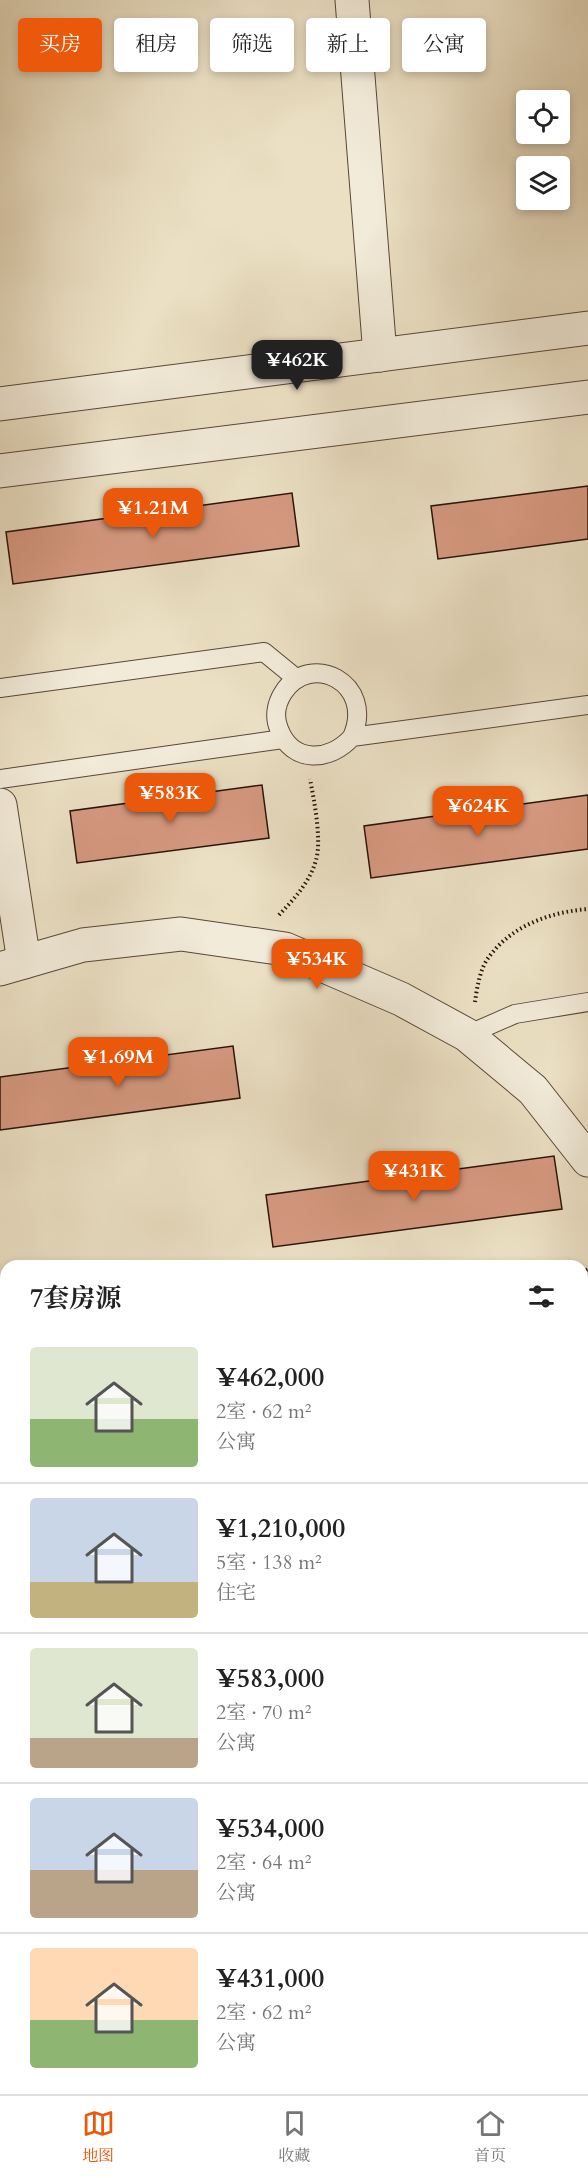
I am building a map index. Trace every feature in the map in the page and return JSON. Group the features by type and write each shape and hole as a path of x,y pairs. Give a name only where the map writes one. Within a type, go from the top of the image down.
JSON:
{"street":[{"path":"352,0 380,355"},
{"path":"0,404 588,328"},
{"path":"0,471 588,398"},
{"path":"0,805 12,965 83,945 181,934 285,949 401,999 472,1033 533,1090 588,1160"}],"lane":[{"path":"0,688 264,652 297,679"},
{"path":"310,674 323,674 337,679 355,698 358,724 352,737 344,747 332,754 318,756 305,754 293,748 283,739 278,726 277,706 286,688 297,679 310,674"},
{"path":"352,737 588,705"},
{"path":"0,779 283,739"},
{"path":"472,1033 515,1014 588,1002"}],"path":[{"path":"243,943 274,920 300,893 317,859 317,819 305,754"},
{"path":"472,1033 477,988 488,958 509,936 540,918 588,909"}],"building":[{"path":"588,486 588,539 438,559 431,506"},
{"path":"292,493 299,546 13,584 6,532"},
{"path":"262,785 269,838 77,863 70,811"},
{"path":"588,795 588,849 371,878 364,826"},
{"path":"233,1046 240,1098 0,1130 0,1077"},
{"path":"554,1156 562,1209 273,1247 266,1195"}]}
